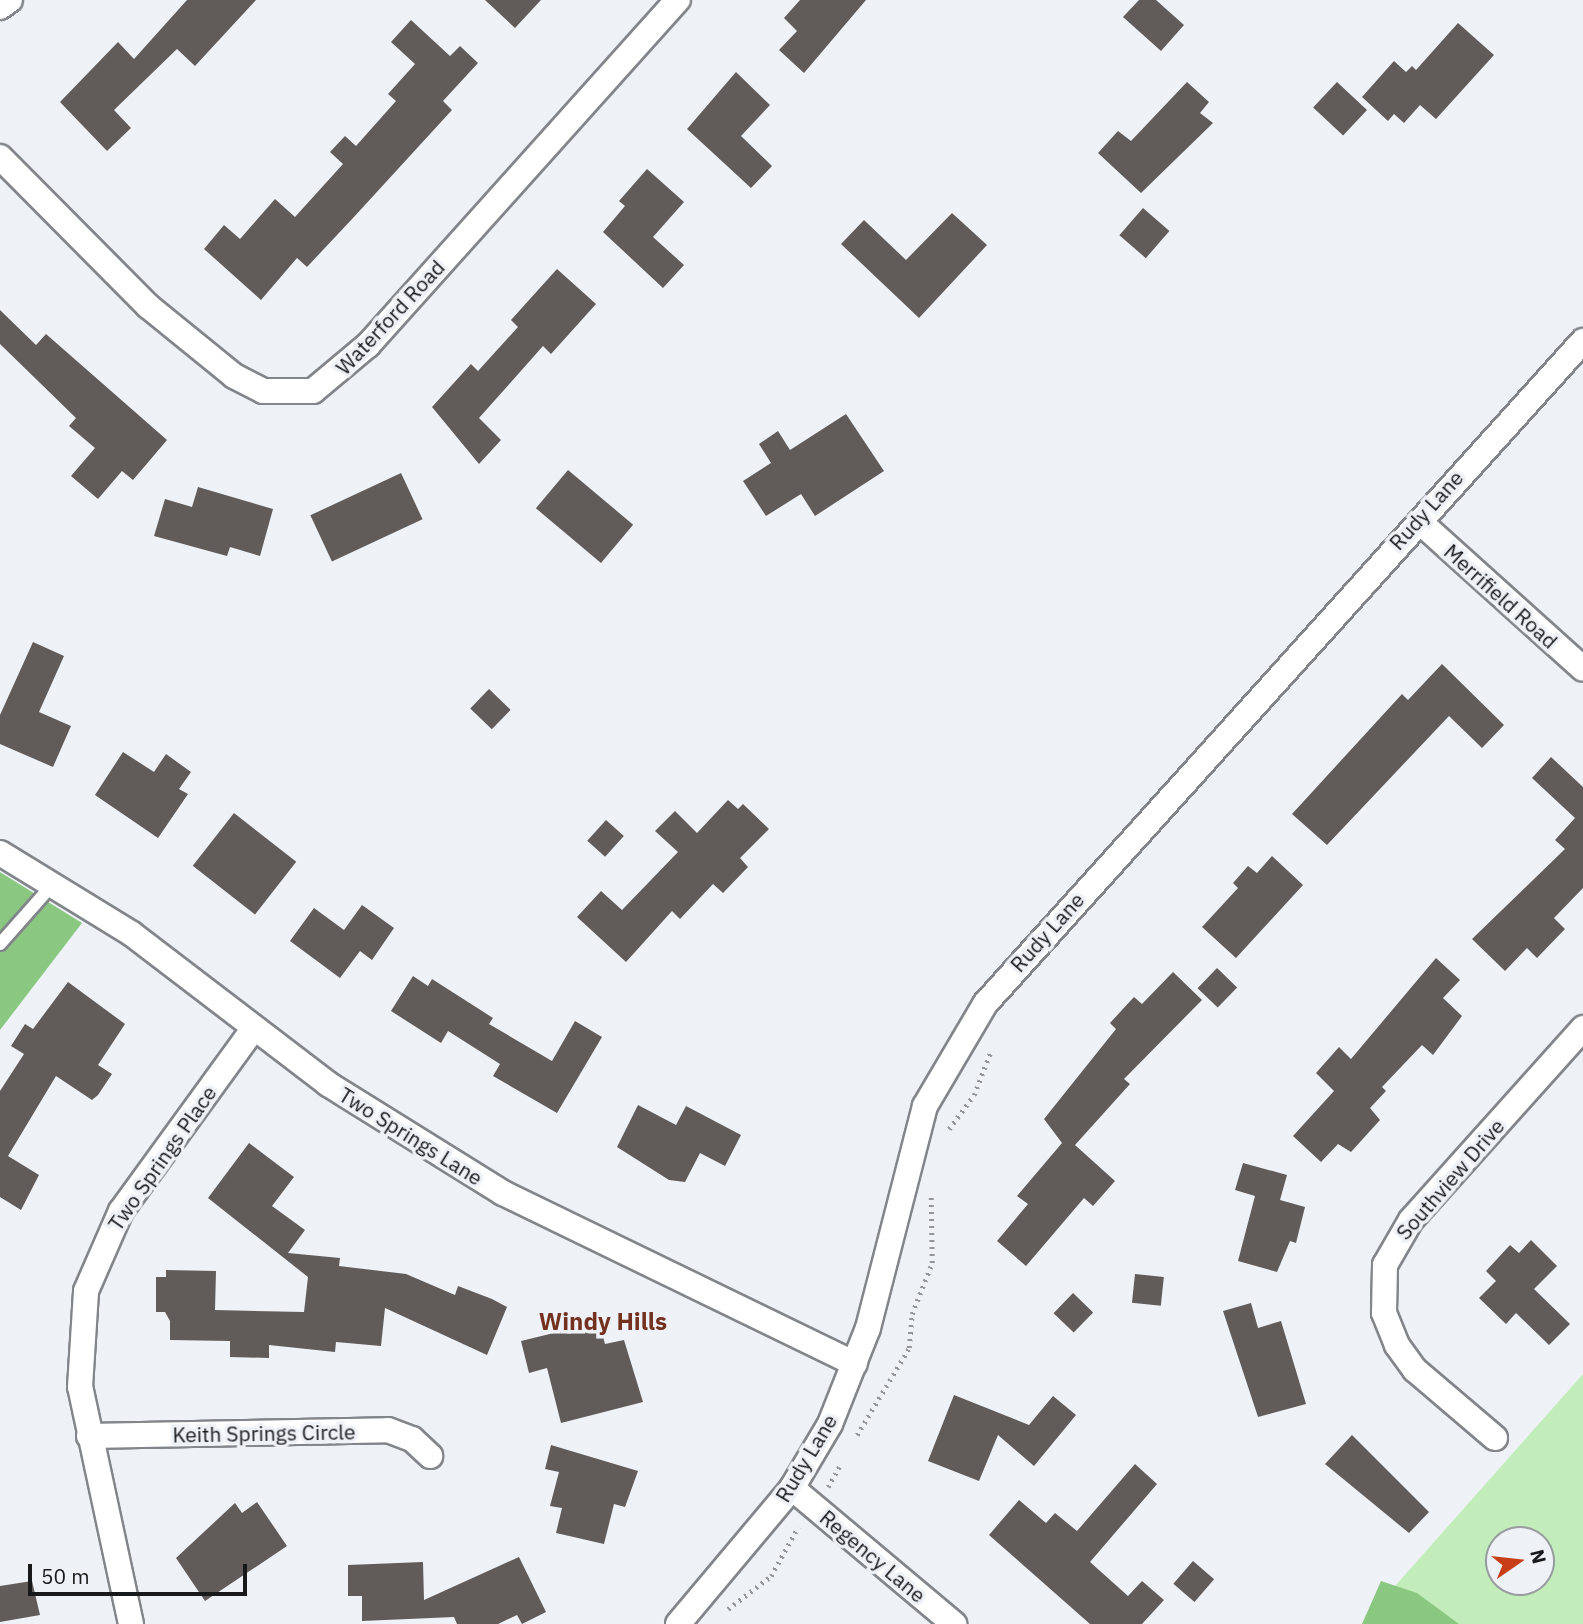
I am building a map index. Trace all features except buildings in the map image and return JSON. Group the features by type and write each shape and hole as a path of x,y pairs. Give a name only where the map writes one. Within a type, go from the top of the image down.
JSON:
{"street":[{"path":"0,7 10,0"},
{"name":"Waterford Road","path":"0,157 148,306 234,376 263,391 313,391 368,345 678,0"},
{"name":"Rudy Lane","path":"678,1624 792,1489 855,1364 885,1267 904,1168 954,1049 1013,970 1583,341"},
{"name":"Merrifield Road","path":"1420,522 1583,669"},
{"name":"Two Springs Lane","path":"0,853 132,934 253,1029 503,1193 855,1364"},
{"name":"Southview Drive","path":"1495,1438 1415,1370 1396,1345 1384,1313 1385,1265 1411,1220 1583,1028"},
{"name":"Two Springs Place","path":"131,1624 89,1436 78,1343 100,1250 253,1029"},
{"name":"Keith Springs Circle","path":"89,1436 388,1430 412,1439 430,1456"},
{"name":"Regency Lane","path":"792,1489 954,1624"}],"lane":[{"path":"0,944 53,884"}],"path":[{"path":"947,1135 974,1095 994,1041"},
{"path":"851,1442 876,1413 909,1348 912,1314 932,1263 930,1185"},
{"path":"722,1613 771,1576 841,1462"}],"green space":[{"path":"0,872 82,923 0,1030"},
{"path":"1583,1374 1583,1624 1459,1624 1395,1586"},
{"path":"1381,1581 1417,1593 1459,1624 1362,1624"}],"district":[{"name":"Windy Hills","path":"603,1322"}]}
